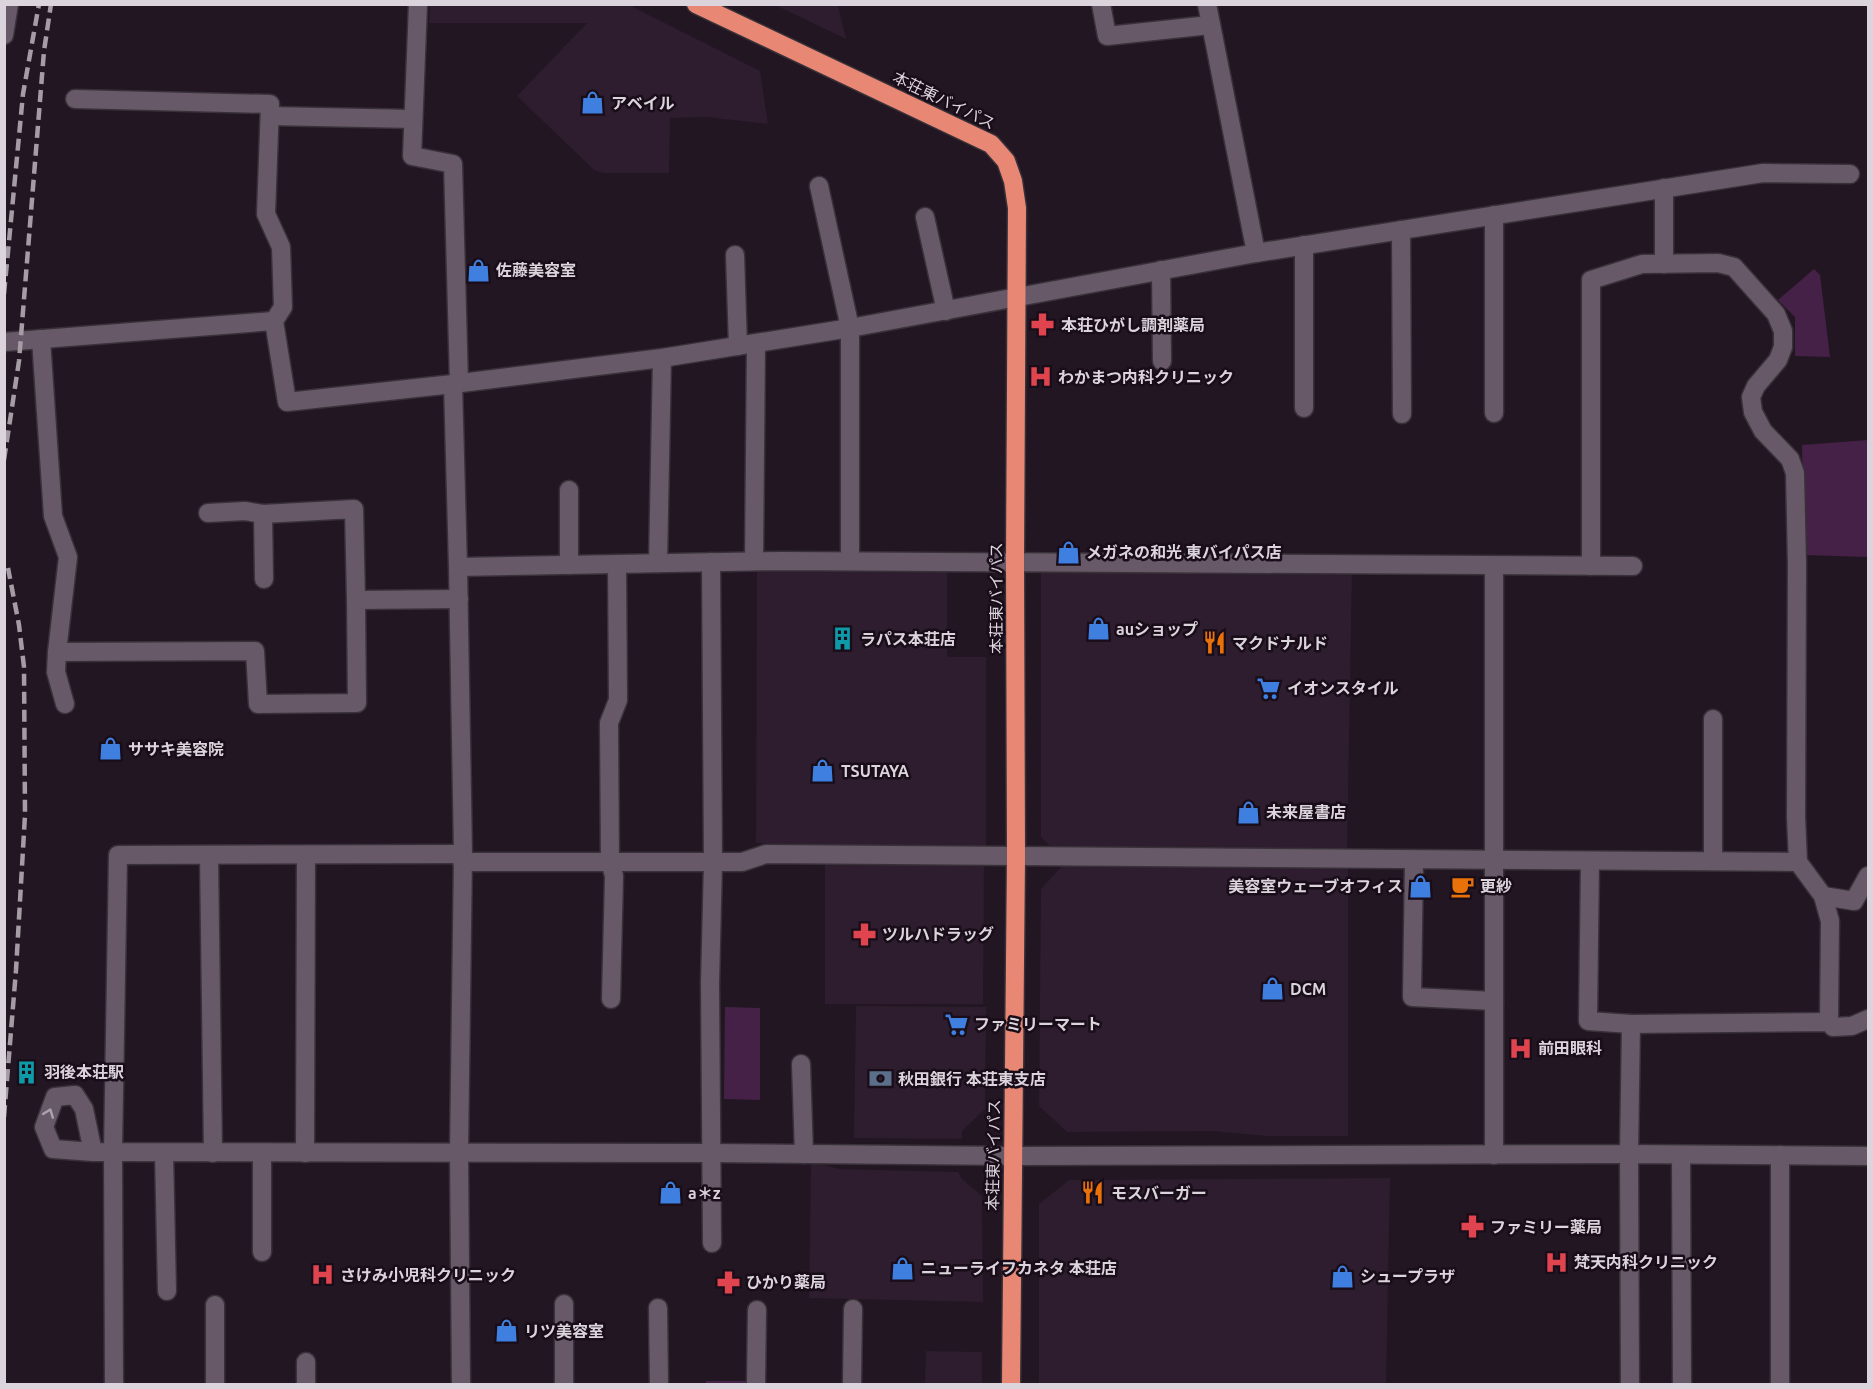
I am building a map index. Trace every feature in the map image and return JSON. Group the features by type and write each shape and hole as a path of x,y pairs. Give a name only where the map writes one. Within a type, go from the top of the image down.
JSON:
{"highway":[{"name":"本荘東バイパス","path":"696,4 991,144 1006,161 1013,181 1017,208 1017,297 1016,856 1011,1384"}],"street":[{"path":"4,35 9,4"},
{"path":"418,4 412,156 453,164 462,858 459,1154 461,1384"},
{"path":"1101,4 1107,36 1210,25"},
{"path":"1207,4 1256,253"},
{"path":"75,99 270,104 266,214 281,247 283,307 274,321 287,402 456,384 747,345 946,311 1256,253 1763,173 1850,174"},
{"path":"270,116 413,119"},
{"path":"819,186 850,328 850,561"},
{"path":"1664,188 1664,264"},
{"path":"1494,215 1494,413"},
{"path":"925,217 946,311"},
{"path":"1401,230 1402,414"},
{"path":"1304,245 1304,408"},
{"path":"735,255 747,345 754,561"},
{"path":"1591,566 1591,280 1642,264 1718,263 1734,267 1776,314 1783,331 1783,347 1778,360 1756,386 1752,397 1754,412 1763,431 1790,459 1795,473 1798,862 1823,896 1830,921 1828,1022"},
{"path":"1161,270 1162,361"},
{"path":"4,342 274,321"},
{"path":"41,339 53,516 68,556 56,672 65,704"},
{"path":"658,563 662,358"},
{"path":"569,490 569,565"},
{"path":"57,652 255,651 258,704 357,703 354,509 263,514 244,511 208,513"},
{"path":"263,514 264,579"},
{"path":"459,567 754,561 1633,566"},
{"path":"711,562 712,1244"},
{"path":"611,999 615,876 610,861 609,723 618,700 617,564"},
{"path":"1494,566 1494,1155"},
{"path":"356,600 459,599"},
{"path":"1713,719 1713,861"},
{"path":"114,1384 113,1152 118,855 306,855 713,863 742,862 765,854 1798,862"},
{"path":"209,855 213,1153"},
{"path":"304,1153 306,855"},
{"path":"1414,860 1412,997 1494,1001"},
{"path":"1590,861 1588,1021 1631,1024 1828,1022 1833,1027 1852,1026 1869,1019"},
{"path":"1823,896 1854,901 1869,876"},
{"path":"1630,1384 1631,1024"},
{"path":"801,1064 809,1154"},
{"path":"93,1152 1013,1156 1629,1154 1869,1156"},
{"path":"164,1153 167,1291"},
{"path":"262,1154 262,1252"},
{"path":"1681,1155 1682,1384"},
{"path":"1780,1155 1780,1384"},
{"path":"564,1304 564,1384"},
{"path":"215,1305 215,1384"},
{"path":"658,1308 659,1384"},
{"path":"852,1384 853,1309"},
{"path":"756,1384 757,1310"},
{"path":"306,1362 306,1384"}],"shaded area":[{"path":"430,5 629,5 760,71 768,124 706,117 670,118 669,173 603,173 594,170 517,96 587,23 429,23"},
{"path":"775,5 838,5 846,39"},
{"path":"1814,269 1820,275 1830,357 1795,356 1795,317 1778,300"},
{"path":"1868,440 1868,557 1804,555 1802,445"},
{"path":"757,568 947,568 947,657 986,657 986,848 756,843"},
{"path":"1041,568 1352,569 1347,854 1053,849 1041,837"},
{"path":"825,862 984,862 983,1004 825,1004"},
{"path":"1348,863 1348,1136 1267,1136 1212,1131 1067,1132 1039,1106 1041,889 1062,866"},
{"path":"856,1006 986,1007 985,1109 962,1131 962,1139 854,1138"},
{"path":"725,1007 760,1008 760,1100 724,1099"},
{"path":"811,1162 840,1169 958,1172 962,1179 982,1196 983,1302 809,1298"},
{"path":"1390,1178 1386,1384 1039,1384 1039,1204 1069,1180"},
{"path":"926,1351 982,1352 982,1384 925,1384"},
{"path":"706,1381 747,1381 747,1384 706,1384"}],"railway":[{"path":"4,294 23,94 39,4"},
{"path":"4,460 19,361 44,51 51,4"},
{"path":"4,1117 25,815 24,667 8,568"}],"place":[{"name":"アベイル","path":"593,103"},
{"name":"佐藤美容室","path":"478,270"},
{"name":"本荘ひがし調剤薬局","path":"1043,325"},
{"name":"わかまつ内科クリニック","path":"1040,377"},
{"name":"メガネの和光 東バイパス店","path":"1068,552"},
{"name":"auショップ","path":"1098,629"},
{"name":"ラパス本荘店","path":"842,639"},
{"name":"マクドナルド","path":"1214,643"},
{"name":"イオンスタイル","path":"1269,688"},
{"name":"ササキ美容院","path":"110,749"},
{"name":"TSUTAYA","path":"823,771"},
{"name":"未来屋書店","path":"1248,812"},
{"name":"美容室ウェーブオフィス","path":"1421,886"},
{"name":"更紗","path":"1462,886"},
{"name":"ツルハドラッグ","path":"864,934"},
{"name":"DCM","path":"1272,989"},
{"name":"ファミリーマート","path":"956,1024"},
{"name":"前田眼科","path":"1520,1048"},
{"name":"羽後本荘駅","path":"26,1072"},
{"name":"秋田銀行 本荘東支店","path":"880,1079"},
{"name":"a＊z","path":"670,1193"},
{"name":"モスバーガー","path":"1093,1193"},
{"name":"ファミリー薬局","path":"1472,1227"},
{"name":"梵天内科クリニック","path":"1556,1262"},
{"name":"ニューライフカネタ 本荘店","path":"903,1268"},
{"name":"さけみ小児科クリニック","path":"322,1275"},
{"name":"シュープラザ","path":"1342,1276"},
{"name":"ひかり薬局","path":"728,1282"},
{"name":"リツ美容室","path":"506,1331"}]}
